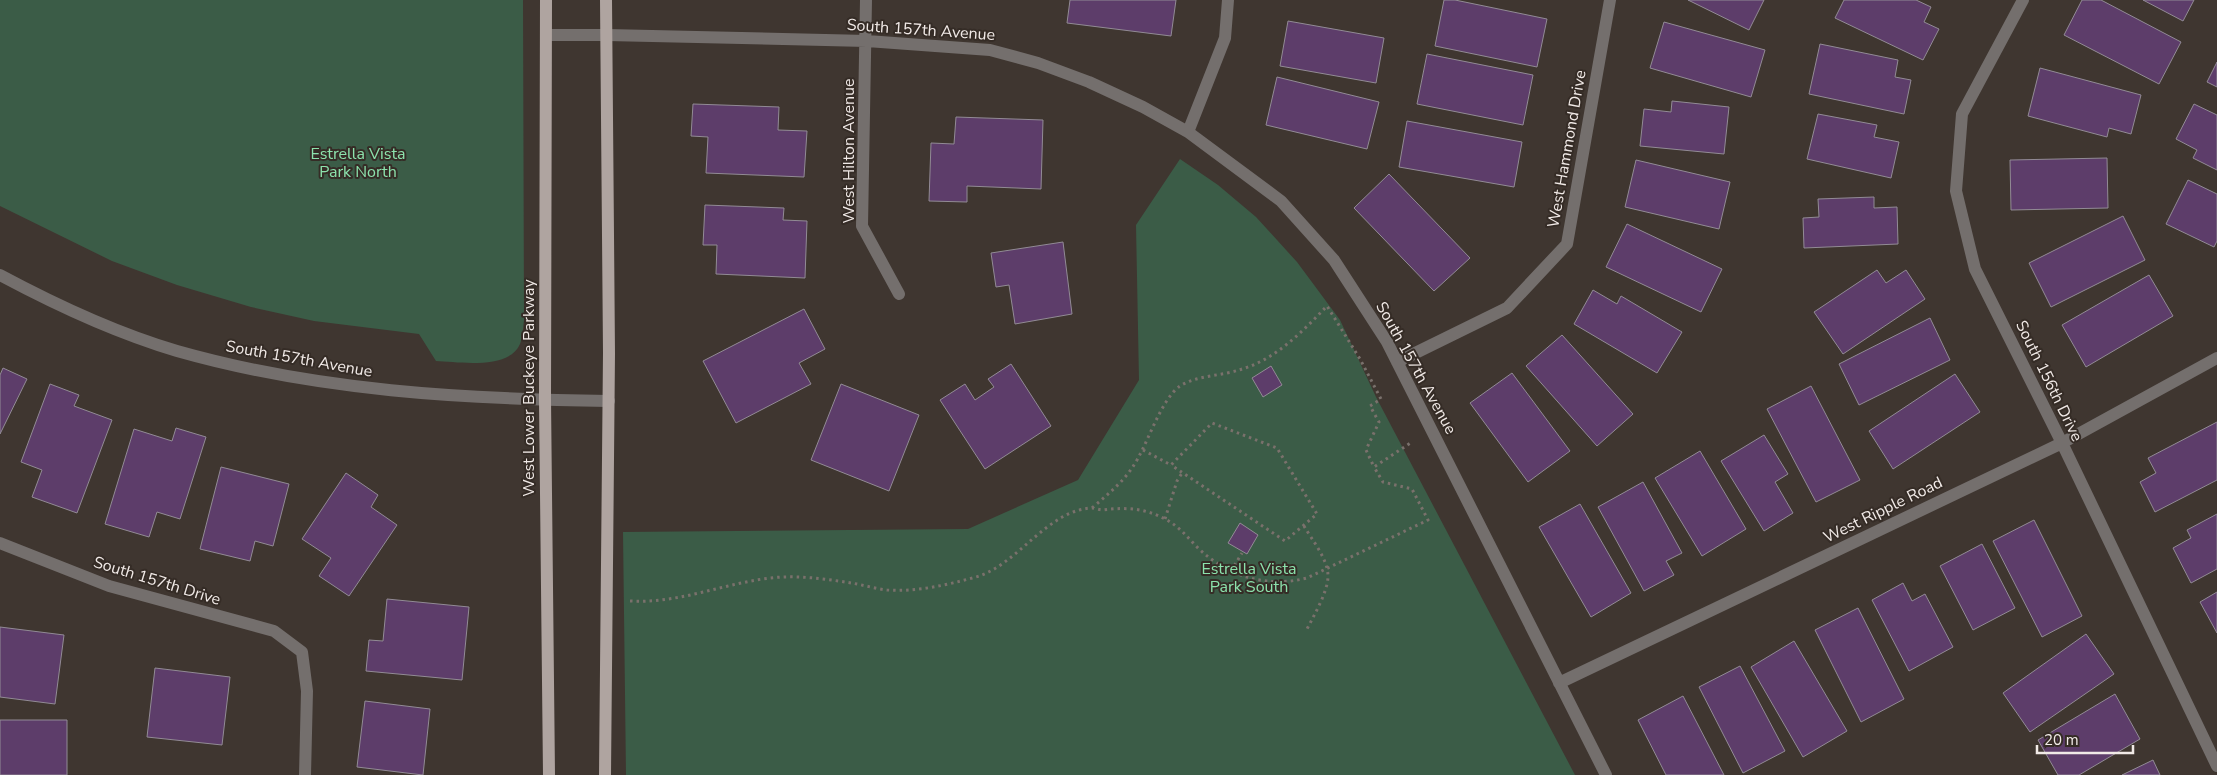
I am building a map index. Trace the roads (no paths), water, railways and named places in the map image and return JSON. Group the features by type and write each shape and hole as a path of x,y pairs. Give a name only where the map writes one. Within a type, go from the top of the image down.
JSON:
{"main road":[{"name":"West Lower Buckeye Parkway","path":"546,0 545,399 549,775"},
{"path":"605,775 608,400 606,0"}],"street":[{"name":"West Hilton Avenue","path":"866,0 862,226 899,294"},
{"path":"1188,132 1226,38 1228,0"},
{"name":"West Hammond Drive","path":"1397,362 1507,308 1567,244 1610,0"},
{"name":"South 156th Drive","path":"2023,0 1962,114 1956,191 1975,269 2062,443 2217,766"},
{"name":"South 157th Avenue","path":"546,35 866,41 990,50 1038,63 1107,90 1188,132 1281,201 1334,260 1387,342 1606,775"},
{"name":"South 157th Avenue","path":"0,275 55,303 109,326 175,350 284,376 393,392 608,400"},
{"name":"West Ripple Road","path":"1560,683 2062,443 2217,358"},
{"name":"South 157th Drive","path":"0,543 110,586 274,632 302,652 307,692 305,775"}],"park label":[{"name":"Estrella Vista Park North","path":"358,163"},
{"name":"Estrella Vista Park South","path":"1249,578"}]}
